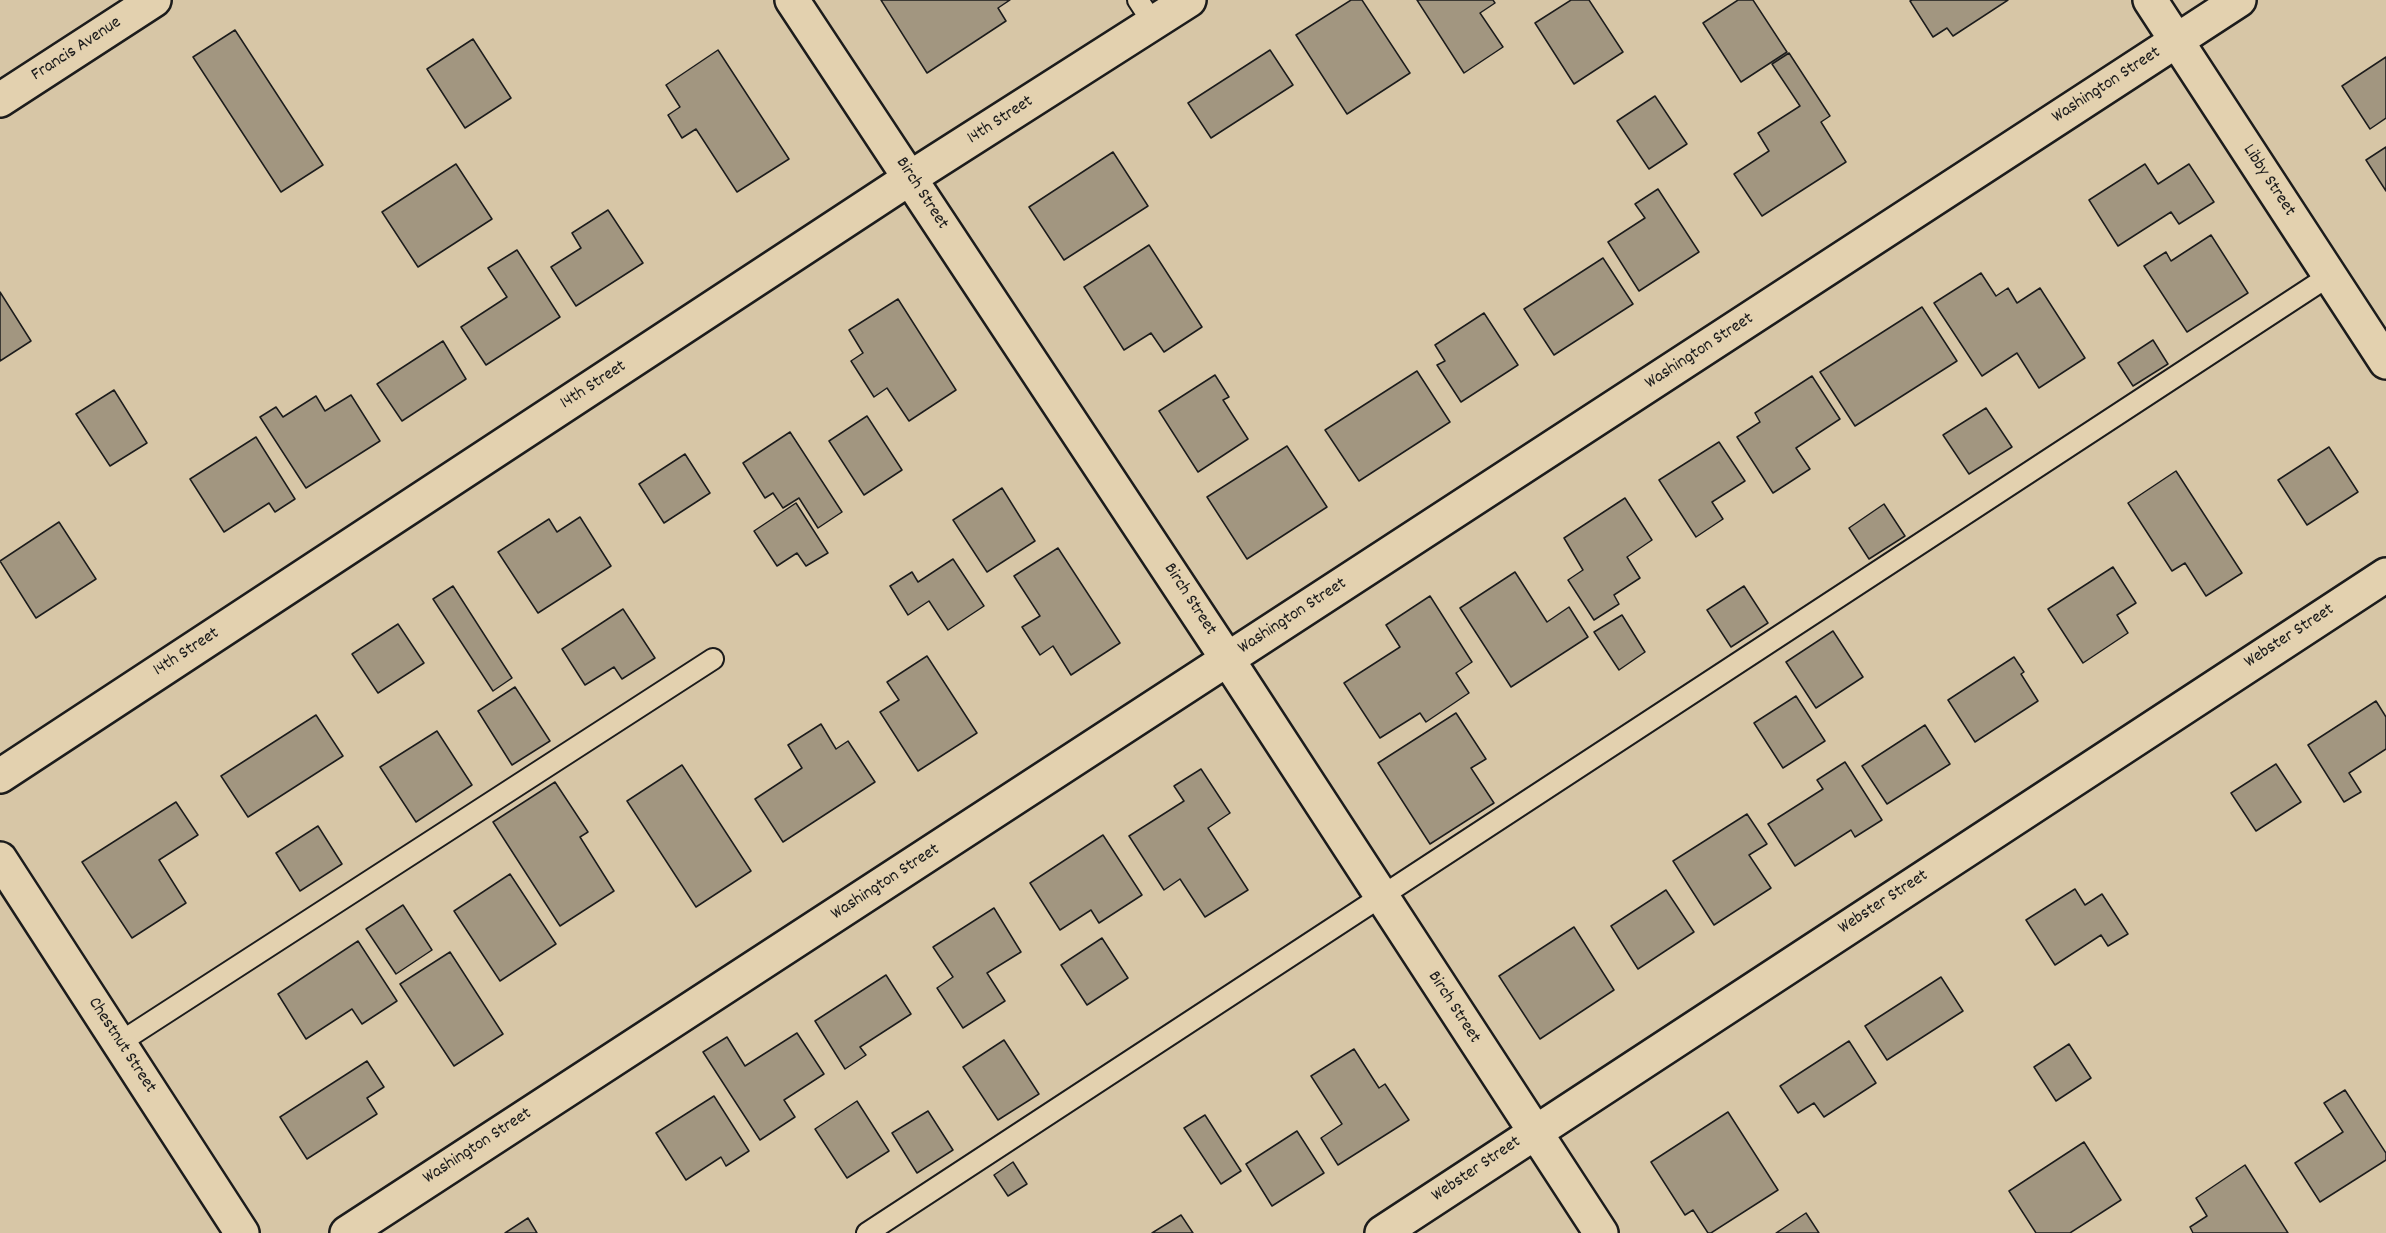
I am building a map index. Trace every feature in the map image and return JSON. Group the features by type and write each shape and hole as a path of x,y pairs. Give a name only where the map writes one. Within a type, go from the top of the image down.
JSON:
{"street":[{"name":"Francis Avenue","path":"0,100 154,0"},
{"name":"Birch Street","path":"792,0 1228,660 1601,1233"},
{"name":"14th Street","path":"0,776 910,178 1145,12 1189,0"},
{"name":"Libby Street","path":"2150,0 2386,362"},
{"name":"Washington Street","path":"346,1233 2239,0"},
{"name":"Webster Street","path":"1382,1233 2386,575"},
{"name":"Chestnut Street","path":"0,859 242,1233"}],"lane":[{"path":"867,1233 2330,276"},
{"path":"119,1043 712,659"}],"building":[{"path":"881,0 1010,0 998,8 1006,21 927,73"},
{"path":"1351,0 1362,0 1410,73 1347,114 1296,35"},
{"path":"1417,0 1493,0 1495,3 1480,13 1503,47 1464,73"},
{"path":"1571,0 1589,0 1623,52 1574,84 1535,23"},
{"path":"1738,0 1753,0 1787,52 1741,82 1703,23"},
{"path":"2008,0 1953,36 1947,28 1933,37 1910,1"},
{"path":"235,30 323,165 281,192 193,57"},
{"path":"473,39 511,98 465,128 427,69"},
{"path":"718,50 789,159 737,192 696,129 682,138 668,115 680,107 666,85"},
{"path":"1270,50 1293,85 1211,138 1188,103"},
{"path":"1789,53 1830,116 1821,122 1846,162 1762,216 1734,174 1769,151 1758,133 1800,106 1772,64"},
{"path":"2386,57 2386,118 2370,129 2342,86"},
{"path":"1655,96 1687,144 1649,169 1617,121"},
{"path":"2386,147 2386,191 2366,160"},
{"path":"1113,152 1148,206 1064,260 1029,207"},
{"path":"456,164 492,219 418,267 382,212"},
{"path":"2145,164 2158,184 2189,164 2214,202 2179,224 2171,212 2118,246 2089,200"},
{"path":"1658,189 1699,252 1639,291 1608,242 1645,218 1635,204"},
{"path":"608,210 643,263 576,306 551,267 581,248 572,233"},
{"path":"2211,235 2248,293 2187,332 2144,266 2166,252 2171,261"},
{"path":"1149,245 1202,327 1164,352 1151,333 1124,350 1084,287"},
{"path":"517,250 560,317 486,365 461,327 507,297 488,268"},
{"path":"1603,258 1633,304 1554,355 1524,309"},
{"path":"1981,273 1996,296 2008,288 2017,303 2040,288 2085,358 2039,388 2017,353 1982,376 1934,303"},
{"path":"0,292 31,341 0,361"},
{"path":"898,299 956,390 909,421 887,388 874,397 851,361 863,353 849,330"},
{"path":"1922,307 1957,361 1855,426 1820,372"},
{"path":"1484,313 1518,365 1461,402 1437,365 1445,361 1435,345"},
{"path":"2153,340 2168,364 2133,386 2118,363"},
{"path":"443,341 466,379 402,421 377,384"},
{"path":"1417,371 1450,422 1359,481 1325,430"},
{"path":"1215,375 1229,397 1223,400 1248,439 1198,472 1159,411"},
{"path":"1812,376 1840,419 1796,448 1810,469 1773,493 1737,437 1760,422 1755,413"},
{"path":"114,390 147,443 110,466 76,414"},
{"path":"351,395 380,441 306,488 260,417 276,407 283,417 316,396 325,411"},
{"path":"1986,408 2012,447 1969,474 1943,435"},
{"path":"867,416 902,470 864,495 829,441"},
{"path":"790,432 842,512 818,528 799,498 783,508 773,493 765,498 743,463"},
{"path":"256,437 295,499 275,512 269,503 224,532 190,479"},
{"path":"1719,442 1745,481 1712,502 1723,519 1696,537 1659,480"},
{"path":"1287,446 1327,507 1247,559 1207,497"},
{"path":"2329,447 2358,492 2307,525 2278,480"},
{"path":"685,454 710,493 664,523 639,484"},
{"path":"2176,471 2242,573 2206,596 2185,563 2172,571 2128,503"},
{"path":"1002,488 1035,541 987,572 953,520"},
{"path":"1625,498 1652,540 1627,557 1640,578 1614,595 1619,604 1594,620 1568,580 1583,570 1564,538"},
{"path":"796,503 828,553 806,566 797,553 777,566 754,531"},
{"path":"1884,504 1905,536 1869,559 1849,528"},
{"path":"580,517 611,566 538,613 498,552 549,519 557,532"},
{"path":"59,522 96,579 36,618 0,561"},
{"path":"1058,548 1120,643 1071,675 1053,646 1040,655 1022,627 1040,616 1014,576"},
{"path":"953,559 984,606 948,630 929,601 908,615 890,586 912,572 918,582"},
{"path":"2113,567 2136,603 2117,615 2128,633 2083,663 2048,609"},
{"path":"1515,572 1547,622 1569,607 1588,637 1511,687 1460,608"},
{"path":"453,586 512,678 493,691 433,599"},
{"path":"1744,586 1768,623 1731,647 1707,610"},
{"path":"1430,596 1472,662 1456,673 1469,693 1426,722 1420,713 1380,738 1344,683 1400,647 1386,625"},
{"path":"623,609 655,658 622,679 614,667 585,685 562,649"},
{"path":"1622,615 1645,652 1619,670 1594,632"},
{"path":"398,624 424,663 378,693 352,654"},
{"path":"1833,631 1863,677 1816,708 1786,662"},
{"path":"927,656 977,733 918,771 880,712 899,700 887,682"},
{"path":"2014,657 2024,672 2021,674 2038,701 1975,742 1948,700"},
{"path":"515,687 550,741 512,765 478,711"},
{"path":"1796,696 1825,741 1783,768 1754,723"},
{"path":"2376,701 2386,717 2386,749 2349,773 2361,792 2344,802 2308,745"},
{"path":"1456,713 1486,759 1471,768 1494,803 1430,844 1378,763"},
{"path":"316,715 343,756 248,817 221,776"},
{"path":"821,724 836,749 848,741 875,782 783,842 755,799 802,768 788,745"},
{"path":"1925,725 1950,764 1887,804 1862,766"},
{"path":"437,731 472,785 416,822 380,767"},
{"path":"1845,762 1882,820 1855,837 1851,830 1795,866 1768,824 1823,789 1817,780"},
{"path":"2276,764 2301,802 2256,831 2231,793"},
{"path":"682,765 751,871 696,907 627,801"},
{"path":"1201,769 1230,813 1208,828 1248,890 1205,917 1180,879 1164,890 1129,836 1184,801 1174,786"},
{"path":"555,782 588,832 580,837 614,891 560,926 493,822"},
{"path":"176,802 198,835 159,860 186,903 132,938 82,862"},
{"path":"1747,814 1767,844 1749,855 1771,888 1714,925 1673,861"},
{"path":"318,826 342,864 300,891 276,853"},
{"path":"1103,835 1142,895 1099,923 1091,910 1060,930 1030,883"},
{"path":"510,874 556,944 500,981 454,911"},
{"path":"2075,889 2085,905 2102,894 2128,934 2108,946 2101,935 2055,965 2026,920"},
{"path":"1666,890 1694,932 1638,969 1611,926"},
{"path":"403,905 432,950 396,974 366,929"},
{"path":"994,908 1021,952 987,973 1005,1001 963,1028 937,988 953,977 933,947"},
{"path":"1574,927 1614,990 1540,1039 1499,976"},
{"path":"1102,938 1128,978 1087,1005 1061,965"},
{"path":"358,941 397,1001 362,1024 352,1009 306,1039 278,994"},
{"path":"450,952 503,1034 454,1066 400,984"},
{"path":"886,975 911,1014 860,1047 866,1055 845,1069 815,1021"},
{"path":"1941,977 1963,1011 1887,1060 1865,1026"},
{"path":"797,1033 824,1074 784,1100 795,1117 760,1140 703,1052 727,1037 745,1066"},
{"path":"1004,1040 1039,1094 998,1120 963,1067"},
{"path":"1849,1041 1876,1083 1824,1117 1814,1103 1798,1113 1780,1086"},
{"path":"2069,1044 2091,1078 2056,1101 2034,1067"},
{"path":"1354,1049 1379,1088 1385,1084 1409,1120 1338,1165 1321,1138 1342,1124 1311,1076"},
{"path":"367,1061 384,1087 367,1098 377,1114 307,1159 280,1117"},
{"path":"2345,1090 2386,1153 2386,1160 2320,1202 2295,1163 2343,1132 2324,1103"},
{"path":"714,1096 749,1151 726,1166 721,1157 686,1180 656,1133"},
{"path":"857,1101 889,1151 847,1178 815,1129"},
{"path":"928,1111 953,1150 917,1173 892,1133"},
{"path":"1728,1112 1778,1190 1708,1233 1693,1210 1685,1215 1651,1162"},
{"path":"1205,1115 1241,1171 1221,1184 1184,1128"},
{"path":"1297,1131 1324,1173 1272,1206 1246,1164"},
{"path":"2084,1142 2121,1200 2070,1233 2036,1233 2009,1191"},
{"path":"1013,1162 1027,1184 1008,1196 994,1175"},
{"path":"2245,1165 2288,1233 2193,1233 2190,1227 2207,1216 2196,1198"},
{"path":"1806,1213 1819,1233 1776,1233"},
{"path":"1181,1215 1193,1233 1152,1233"},
{"path":"528,1218 537,1233 505,1233"}]}
